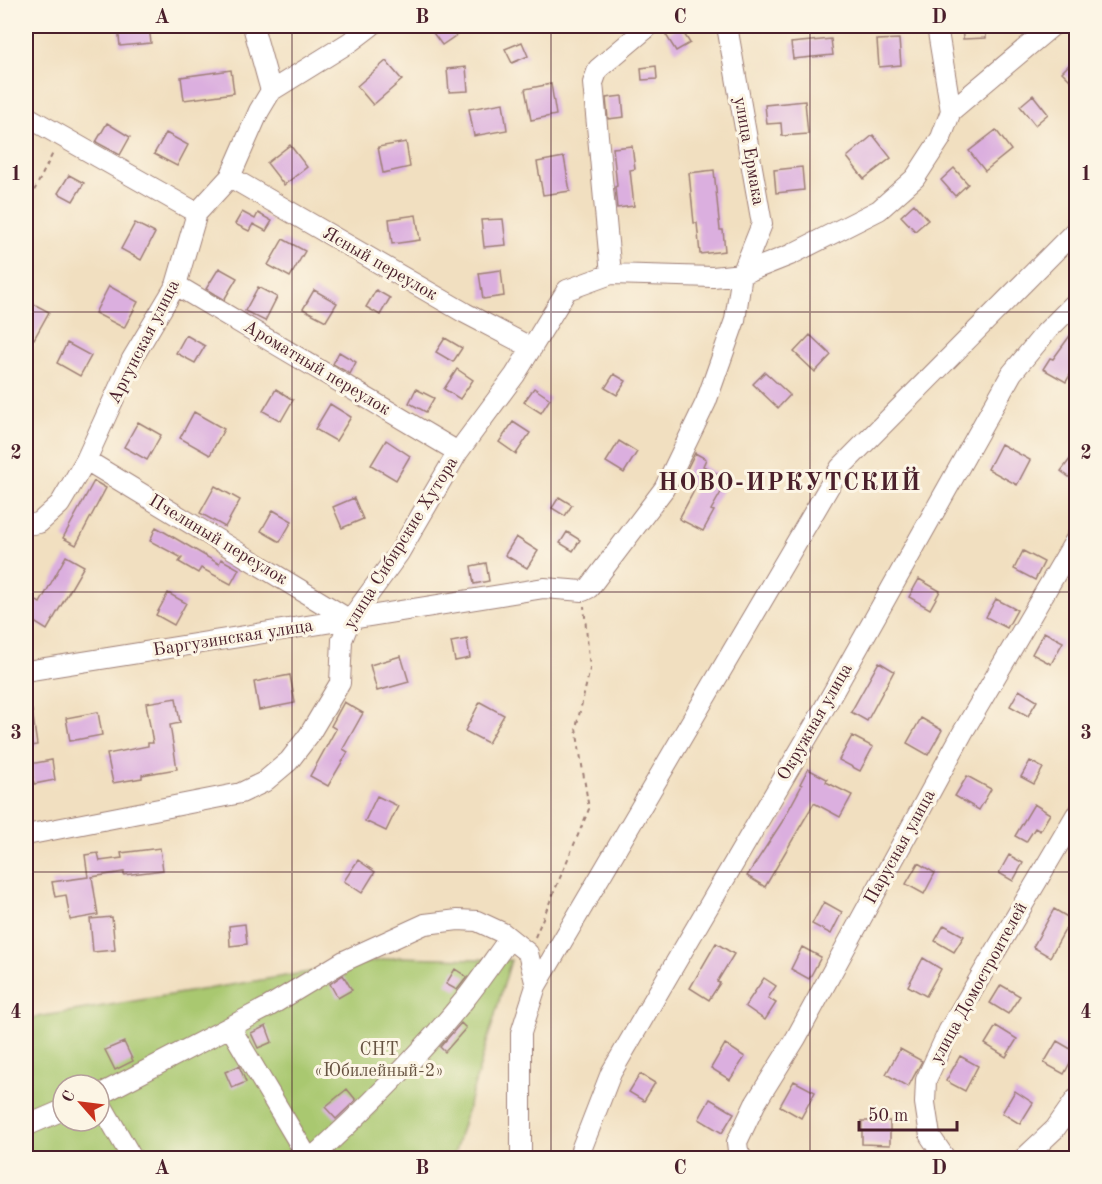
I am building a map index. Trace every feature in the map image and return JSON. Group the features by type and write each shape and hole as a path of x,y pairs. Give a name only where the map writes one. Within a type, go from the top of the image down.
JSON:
{"street":[{"path":"254,26 271,91"},
{"name":"Аргунская улица","path":"26,525 39,523 60,504 86,460 132,359 176,285 197,213 230,177 259,111 271,91 350,42 371,26"},
{"path":"649,26 598,69 592,83 611,274 713,277 742,274 790,255 879,210 915,178 941,138 951,111 1052,26"},
{"name":"улица Ермака","path":"583,591 589,588 610,562 663,489 706,402 735,320 742,274 762,224 727,26"},
{"path":"937,26 951,111"},
{"path":"26,116 61,138 197,213"},
{"name":"Ясный переулок","path":"230,177 532,348"},
{"path":"521,1158 520,1033 536,986 840,468 1077,230"},
{"name":"улица Сибирские Хутора","path":"26,835 241,793 264,782 289,761 309,735 340,683 342,640 350,620 399,553 458,452 515,375 567,290 611,274"},
{"name":"Ароматный переулок","path":"176,285 458,452"},
{"name":"Окружная улица","path":"581,1158 581,1150 611,1073 817,720 1012,373 1046,332 1077,302"},
{"name":"Пчелиный переулок","path":"86,460 350,620"},
{"name":"Парусная улица","path":"742,1158 737,1142 755,1104 795,1038 963,732 1077,539"},
{"name":"Баргузинская улица","path":"26,671 544,588 583,591"},
{"name":"улица Домостроителей","path":"945,1158 930,1136 925,1103 926,1080 949,1030 1077,815"},
{"path":"111,1089 268,1007 344,961 425,924 458,920 477,921 503,933 528,953 536,986"},
{"path":"230,1027 310,1158 352,1122 436,1033 466,998 509,939"},
{"path":"1024,1158 1055,1129 1077,1099"},
{"path":"26,1126 51,1115"},
{"path":"111,1122 132,1158"}],"path":[{"path":"26,207 61,138"},
{"path":"528,953 589,809 576,728 590,669 583,591"}],"green space":[{"name":"СНТ «Юбилейный-2»","path":"400,957 511,960 453,1158 26,1158 26,1019"}],"building":[{"path":"118,26 149,26 151,43 120,46"},
{"path":"428,26 456,26 461,32 442,45"},
{"path":"679,26 690,43 676,51 666,35"},
{"path":"962,26 986,26 986,38 963,39"},
{"path":"831,39 833,55 793,59 791,43"},
{"path":"899,39 901,65 879,67 877,40"},
{"path":"522,42 528,56 512,63 505,49"},
{"path":"1077,57 1077,87 1062,72"},
{"path":"386,61 402,80 373,105 357,86"},
{"path":"656,66 657,79 642,80 641,68"},
{"path":"466,67 468,91 449,92 447,69"},
{"path":"231,70 234,93 184,100 181,77"},
{"path":"551,84 556,115 531,120 525,89"},
{"path":"1033,95 1048,114 1035,125 1020,106"},
{"path":"622,96 624,117 608,119 606,98"},
{"path":"805,101 808,134 782,136 781,123 767,124 765,105"},
{"path":"503,103 507,130 474,136 469,109"},
{"path":"107,123 130,137 120,155 96,142"},
{"path":"996,130 1011,150 985,171 969,151"},
{"path":"166,133 188,145 177,166 154,154"},
{"path":"873,135 891,158 864,179 847,157"},
{"path":"406,142 410,167 383,173 378,147"},
{"path":"290,145 307,167 284,185 267,163"},
{"path":"632,146 635,169 630,170 634,206 617,208 613,148"},
{"path":"564,157 570,191 543,195 537,162"},
{"path":"802,167 804,190 776,193 774,170"},
{"path":"954,168 968,184 955,196 941,180"},
{"path":"714,170 720,230 723,230 725,251 700,254 689,173"},
{"path":"69,175 84,183 73,201 58,193"},
{"path":"914,204 928,220 915,231 901,216"},
{"path":"242,212 255,219 258,213 272,221 266,231 253,224 249,231 235,224"},
{"path":"416,215 420,240 392,244 389,219"},
{"path":"503,219 506,245 484,247 481,220"},
{"path":"135,223 155,233 141,260 121,249"},
{"path":"283,239 305,251 290,277 268,265"},
{"path":"219,268 237,278 224,300 206,289"},
{"path":"501,270 504,296 483,299 479,273"},
{"path":"109,286 138,302 124,328 95,313"},
{"path":"258,287 277,297 265,321 245,311"},
{"path":"314,290 337,303 326,321 303,309"},
{"path":"376,290 390,298 380,315 366,307"},
{"path":"26,300 49,312 34,339 26,334"},
{"path":"1077,326 1077,363 1066,382 1043,369"},
{"path":"186,335 205,346 195,363 176,353"},
{"path":"810,335 831,355 815,372 794,352"},
{"path":"445,338 462,348 453,362 436,352"},
{"path":"67,343 91,356 80,376 57,363"},
{"path":"339,352 356,362 350,374 333,364"},
{"path":"457,369 473,380 460,399 444,389"},
{"path":"765,372 790,395 778,408 753,384"},
{"path":"614,374 626,381 617,395 605,388"},
{"path":"534,388 550,399 541,413 524,402"},
{"path":"276,389 293,400 281,421 263,411"},
{"path":"416,389 434,398 426,412 409,403"},
{"path":"330,404 351,417 336,441 315,429"},
{"path":"194,412 224,429 210,455 180,438"},
{"path":"138,422 161,435 147,460 124,447"},
{"path":"513,422 530,433 516,454 499,442"},
{"path":"386,440 410,456 396,480 371,465"},
{"path":"619,441 637,452 624,473 606,462"},
{"path":"1001,444 1030,460 1017,485 988,469"},
{"path":"1077,450 1077,483 1061,471"},
{"path":"695,453 706,459 703,466 728,480 711,510 714,511 703,531 679,519 696,487 682,479"},
{"path":"94,481 106,488 76,545 63,538"},
{"path":"215,486 240,500 225,527 200,513"},
{"path":"559,497 572,505 565,516 552,508"},
{"path":"354,498 363,519 342,528 333,507"},
{"path":"273,510 292,521 280,542 261,531"},
{"path":"156,527 219,564 221,559 239,569 231,584 201,568 198,573 179,562 182,558 150,541"},
{"path":"567,532 580,540 573,551 560,543"},
{"path":"516,537 538,551 527,568 505,555"},
{"path":"1023,551 1044,562 1035,580 1014,569"},
{"path":"66,556 84,566 47,630 26,617 35,600 40,603"},
{"path":"486,563 489,581 474,584 471,566"},
{"path":"919,579 940,591 930,609 909,597"},
{"path":"168,593 186,603 174,625 156,615"},
{"path":"996,599 1017,610 1007,628 986,617"},
{"path":"1044,632 1063,642 1051,664 1032,654"},
{"path":"467,639 470,658 455,661 451,642"},
{"path":"401,656 409,682 377,691 370,665"},
{"path":"879,662 894,671 867,721 851,712"},
{"path":"290,675 295,703 259,710 254,682"},
{"path":"1019,690 1037,701 1028,716 1010,706"},
{"path":"176,698 180,723 170,725 177,769 113,783 107,754 153,743 146,703"},
{"path":"344,702 363,713 343,749 348,752 328,786 310,776 336,729 331,726"},
{"path":"480,702 504,715 488,743 465,731"},
{"path":"26,710 32,710 37,745 26,747"},
{"path":"98,712 102,735 70,741 66,718"},
{"path":"921,718 942,730 928,755 907,743"},
{"path":"852,736 873,747 860,771 839,760"},
{"path":"52,760 55,780 34,784 30,764"},
{"path":"1030,761 1043,768 1034,784 1021,777"},
{"path":"808,769 827,779 826,782 852,795 840,817 814,803 765,887 747,876 782,822"},
{"path":"967,776 991,789 979,810 955,796"},
{"path":"377,796 398,806 386,831 365,821"},
{"path":"1034,804 1050,814 1040,831 1035,828 1026,842 1015,836"},
{"path":"160,848 163,870 124,875 124,872 92,877 98,915 70,920 66,895 55,897 52,882 88,877 85,855 98,853 100,861 122,858 121,853"},
{"path":"1009,855 1023,863 1013,881 999,873"},
{"path":"358,860 375,872 362,893 344,881"},
{"path":"918,863 935,873 924,894 906,884"},
{"path":"824,902 842,912 831,934 812,924"},
{"path":"1054,909 1071,919 1050,957 1033,947"},
{"path":"112,917 115,950 93,952 90,919"},
{"path":"245,924 247,944 230,946 229,926"},
{"path":"944,925 964,936 954,952 935,941"},
{"path":"716,943 734,954 709,1000 690,988"},
{"path":"802,947 821,957 809,979 791,969"},
{"path":"923,958 941,969 926,996 908,986"},
{"path":"455,969 467,977 457,990 446,984"},
{"path":"343,975 352,990 338,998 330,984"},
{"path":"764,978 776,986 768,998 776,1003 765,1020 745,1006"},
{"path":"1001,985 1020,996 1008,1014 990,1003"},
{"path":"461,1023 466,1028 445,1052 440,1047"},
{"path":"266,1026 272,1042 258,1048 251,1033"},
{"path":"996,1026 1017,1039 1006,1057 985,1044"},
{"path":"1057,1041 1076,1052 1064,1074 1044,1063"},
{"path":"124,1042 133,1061 115,1070 105,1050"},
{"path":"725,1044 745,1057 730,1080 711,1068"},
{"path":"900,1049 922,1061 908,1087 886,1074"},
{"path":"960,1056 978,1066 965,1091 946,1081"},
{"path":"239,1066 246,1082 232,1088 225,1072"},
{"path":"640,1074 655,1083 644,1101 629,1092"},
{"path":"794,1081 815,1092 801,1118 780,1106"},
{"path":"347,1089 356,1100 336,1119 325,1107"},
{"path":"1015,1091 1033,1103 1020,1124 1002,1113"},
{"path":"710,1099 734,1113 722,1133 699,1119"},
{"path":"862,1121 890,1121 890,1145 862,1144"}],"district":[{"name":"НОВО-ИРКУТСКИЙ","path":"790,484"}]}
